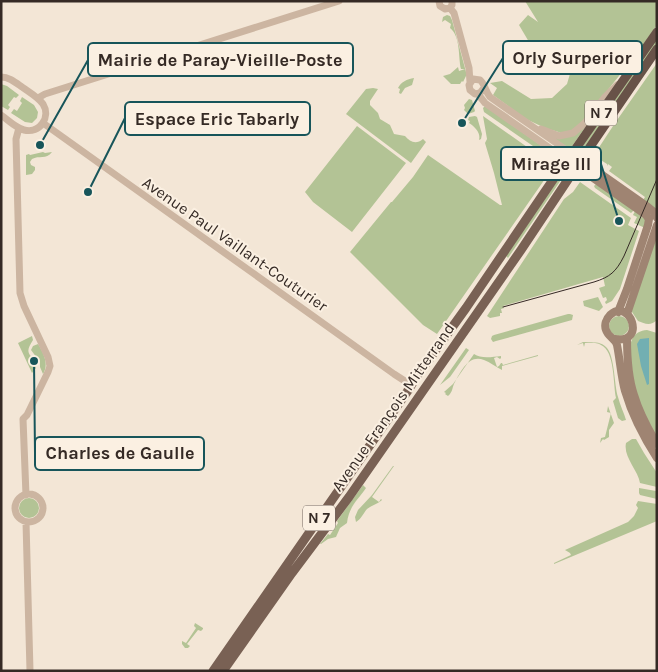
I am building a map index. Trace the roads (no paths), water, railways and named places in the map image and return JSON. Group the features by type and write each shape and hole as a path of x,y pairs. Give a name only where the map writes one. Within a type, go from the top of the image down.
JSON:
{"highway":[{"name":"N 7","path":"569,157 657,32"},
{"name":"N 7","path":"578,163 657,49"}],"main road":[{"path":"569,157 648,206 657,218"},
{"name":"Avenue François Mitterrand","path":"411,385 569,157"},
{"path":"578,163 649,219 618,312"},
{"name":"Avenue François Mitterrand","path":"223,671 358,484 521,250 578,163"},
{"path":"627,314 657,225"},
{"path":"618,312 627,314 633,321 633,330 627,338 621,340 609,336 605,325 610,314 618,312"},
{"path":"627,338 628,360 634,395 642,416 657,444"},
{"path":"615,339 628,399 642,432 657,458"},
{"name":"N 7","path":"213,671 411,385"}],"street":[{"path":"38,98 45,94 340,1"},
{"path":"439,1 443,9 447,9 451,4"},
{"path":"451,4 469,68 470,90 474,94 478,94 485,103 569,157"},
{"path":"469,68 482,81 490,97 569,157"},
{"path":"525,122 555,135 573,134 585,123 605,97 630,71"},
{"path":"1,77 12,80 38,98 46,112 45,120 38,128 24,131 1,115"},
{"path":"470,82 473,79 478,79"},
{"path":"478,94 484,88"},
{"name":"Avenue Paul Vaillant-Couturier","path":"43,123 411,385"},
{"path":"19,128 16,139 20,291 24,306 48,357 50,366 27,415 23,419 26,495"},
{"path":"31,495 41,501 42,514 37,520 26,522 19,518 15,510 18,501 23,496 31,495"},
{"path":"26,522 30,671"}],"water":[{"path":"649,338 649,384 647,385 637,344 640,339"}],"tram line":[{"path":"503,307 594,282 612,273 624,256 657,179"}],"place":[{"name":"Orly Surperior","path":"462,123"},
{"name":"Mairie de Paray-Vieille-Poste","path":"40,145"},
{"name":"Espace Eric Tabarly","path":"88,192"},
{"name":"Mirage III","path":"619,221"},
{"name":"Charles de Gaulle","path":"34,361"}]}
